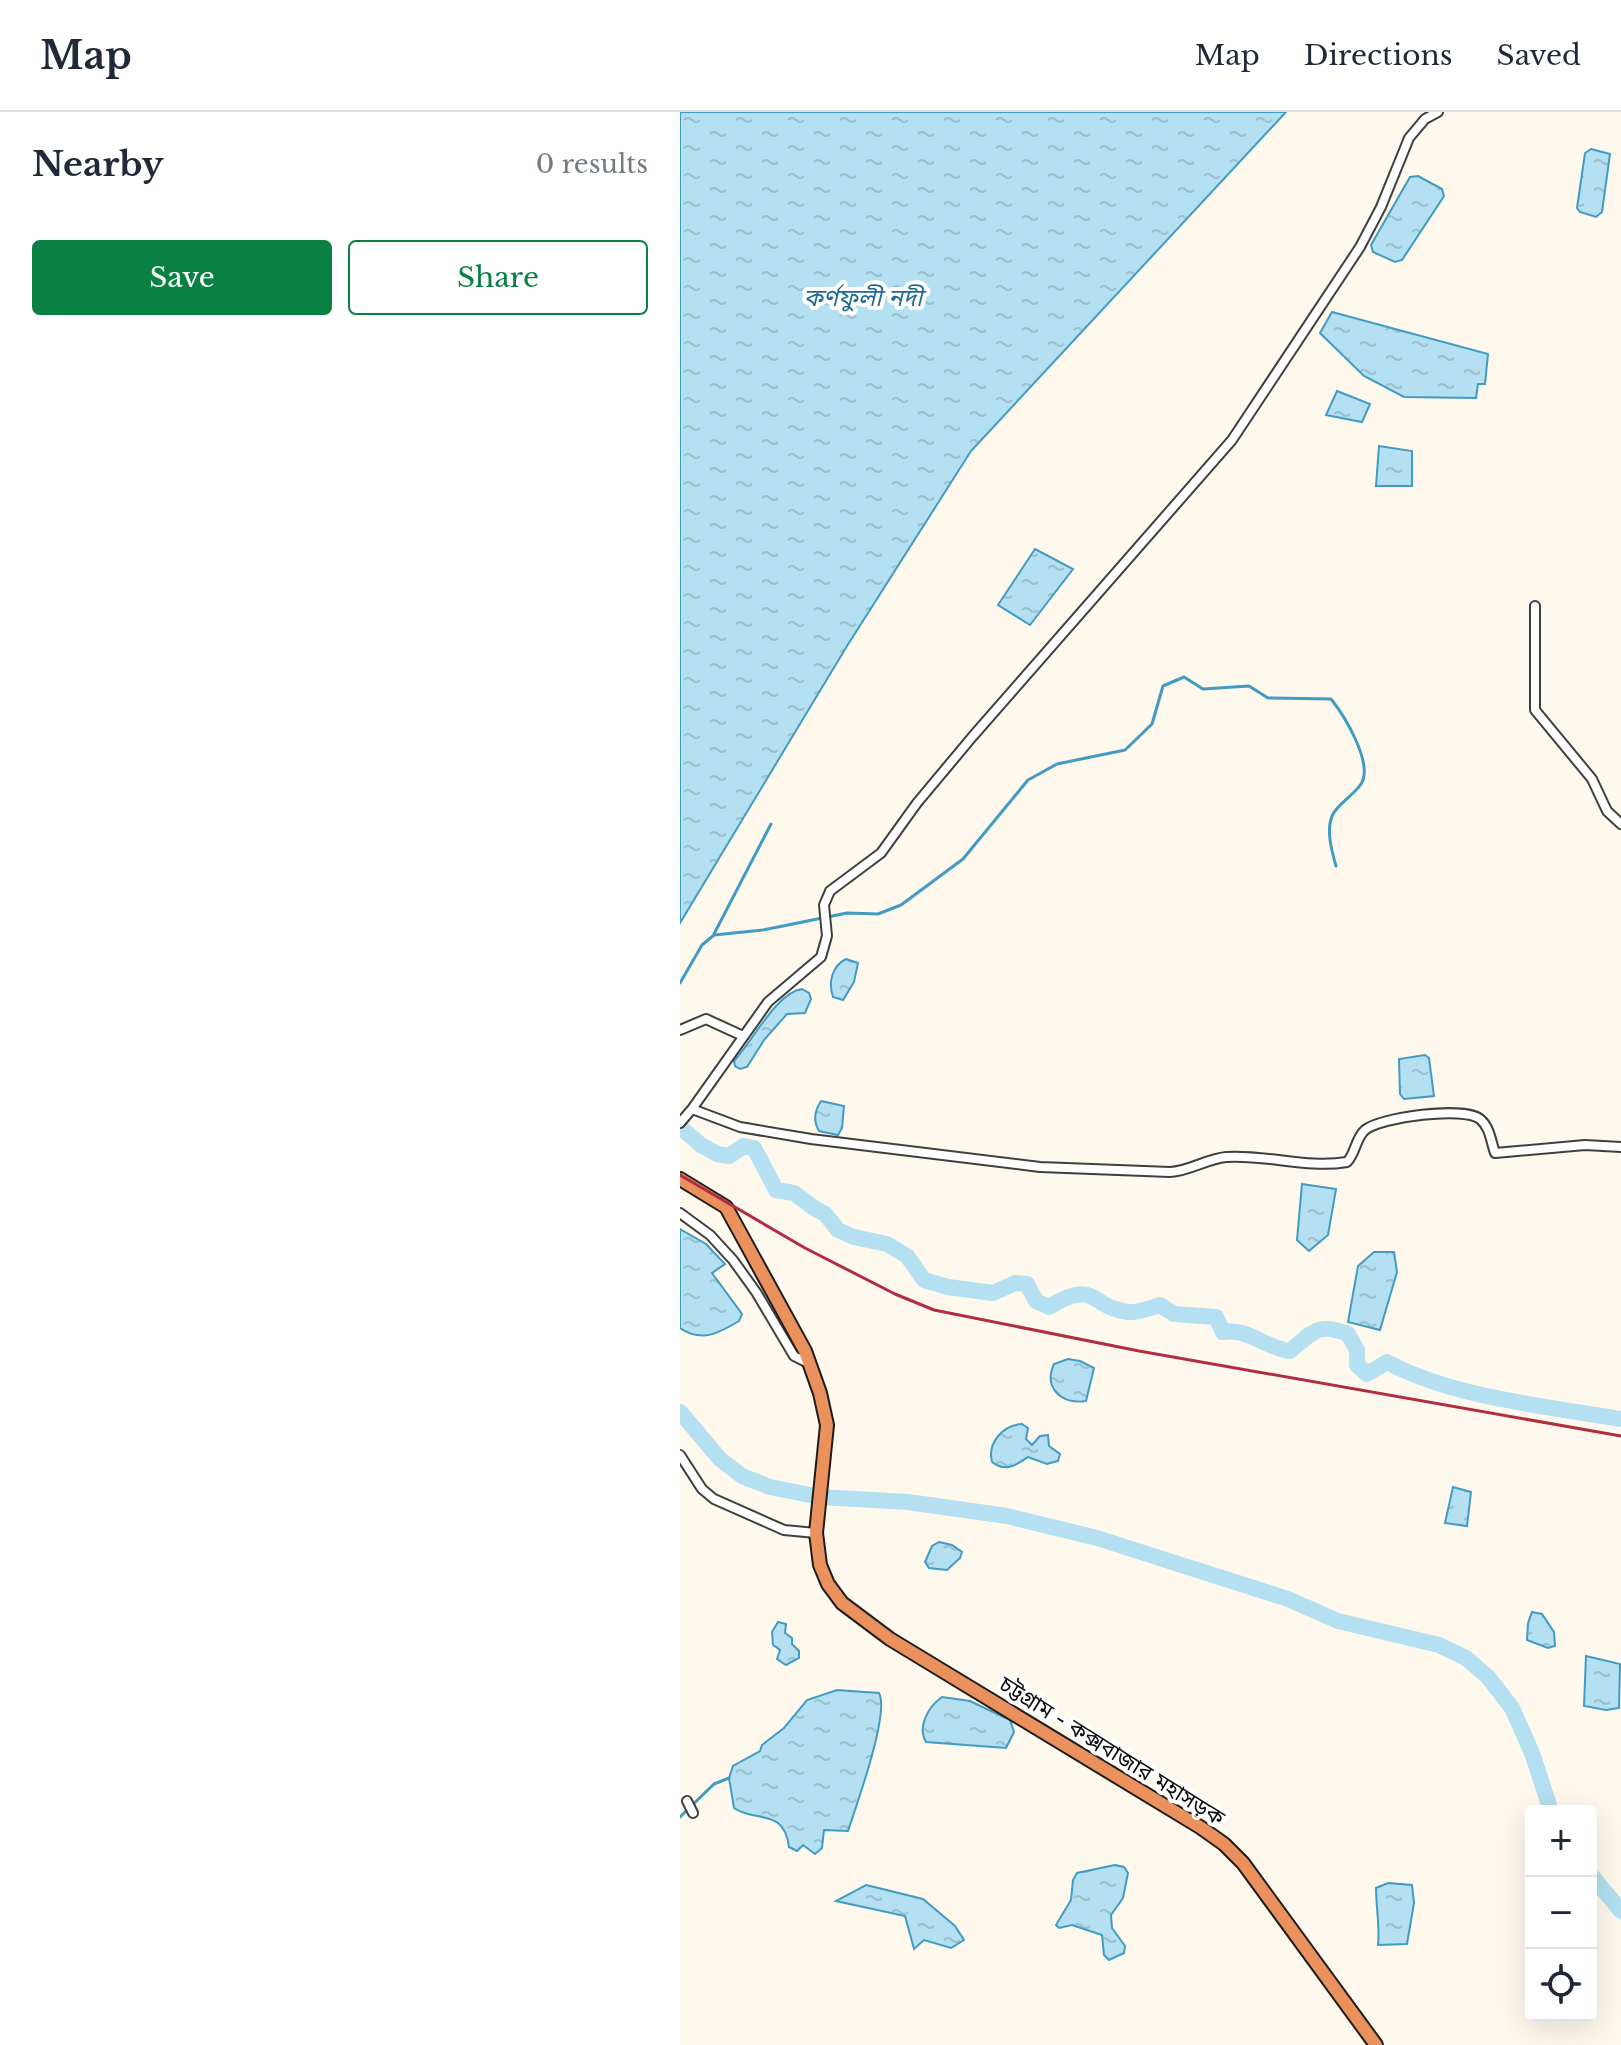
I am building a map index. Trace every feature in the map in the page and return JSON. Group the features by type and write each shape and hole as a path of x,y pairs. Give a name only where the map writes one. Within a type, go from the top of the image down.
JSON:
{"highway":[{"path":"680,1179 726,1207 811,1364"},
{"name":"চট্টগ্রাম - কক্সবাজার মহাসড়ক","path":"811,1364 826,1414 816,1526 820,1565 834,1594 857,1616 890,1639 1208,1832 1233,1852 1376,2045"}],"street":[{"path":"682,1121 776,993 821,957 827,936 824,905 830,891 881,853 917,803 973,736 1232,440 1360,247 1381,207 1409,138 1425,119 1438,112"},
{"path":"1535,606 1535,710 1592,779 1607,811 1621,824"},
{"path":"680,1030 706,1019 743,1036"},
{"path":"692,1109 740,1127 775,1134 1069,1169 1181,1172 1216,1159 1238,1157 1341,1163 1351,1159 1360,1136 1372,1126 1410,1117 1462,1113 1473,1115 1485,1124 1495,1153 1585,1145 1621,1147"},
{"path":"680,1213 710,1235 733,1260 794,1356 811,1364"},
{"path":"680,1455 702,1489 714,1499 784,1530 816,1526"},
{"path":"687,1801 693,1813"}],"water":[{"name":"কর্ণফুলী নদী","path":"680,112 1286,112 971,451 847,646 680,923"},
{"path":"1591,149 1610,154 1602,212 1596,217 1577,208 1585,153"},
{"path":"1418,176 1442,189 1444,196 1402,260 1395,262 1373,252 1371,245 1410,177"},
{"path":"1332,312 1488,354 1485,384 1478,384 1476,398 1404,397 1364,376 1320,333"},
{"path":"1337,391 1370,404 1362,422 1326,415"},
{"path":"1379,446 1412,451 1412,486 1376,486"},
{"path":"1035,549 1073,569 1030,625 998,605"},
{"path":"846,959 858,963 854,982 843,1000 833,997 831,980 834,970"},
{"path":"802,989 809,993 811,999 805,1013 787,1014 764,1040 747,1067 740,1069 735,1066 734,1061 774,1008 793,992"},
{"path":"1425,1055 1429,1058 1434,1096 1404,1099 1400,1094 1399,1059"},
{"path":"821,1101 844,1106 842,1128 838,1135 819,1131 816,1116"},
{"path":"1302,1184 1336,1189 1328,1235 1309,1251 1297,1240"},
{"path":"680,1229 706,1244 725,1264 712,1273 742,1314 739,1321 710,1335 696,1335 680,1328"},
{"path":"1374,1252 1394,1252 1397,1272 1380,1330 1348,1322 1358,1266"},
{"path":"1068,1359 1094,1368 1086,1401 1069,1400 1053,1387 1051,1373 1054,1364"},
{"path":"1022,1424 1028,1428 1026,1439 1032,1445 1040,1436 1048,1435 1049,1446 1060,1454 1058,1461 1047,1464 1028,1457 1006,1467 992,1462 992,1448 998,1436"},
{"path":"1453,1487 1471,1492 1467,1526 1445,1523"},
{"path":"939,1542 952,1545 962,1552 947,1570 929,1568 925,1562 932,1546"},
{"path":"1532,1612 1542,1614 1554,1632 1555,1646 1548,1648 1527,1640"},
{"path":"778,1622 786,1624 785,1633 792,1638 792,1644 799,1651 799,1658 786,1665 777,1659 780,1650 773,1645 772,1632"},
{"path":"1586,1656 1620,1664 1619,1708 1606,1710 1584,1706"},
{"path":"837,1690 879,1693 881,1704 876,1739 848,1831 824,1830 822,1848 815,1854 803,1845 797,1851 789,1847 786,1834 775,1821 734,1808 729,1778 733,1766 760,1751 762,1745 784,1728 807,1700"},
{"path":"942,1697 970,1701 1010,1720 1014,1732 1006,1748 926,1742 923,1730 925,1718"},
{"path":"1115,1865 1124,1867 1128,1873 1123,1898 1111,1915 1112,1928 1125,1946 1124,1953 1109,1960 1104,1955 1102,1935 1072,1925 1059,1928 1056,1925 1071,1900 1077,1873"},
{"path":"1388,1883 1412,1885 1414,1903 1407,1944 1378,1945 1376,1888"},
{"path":"866,1885 923,1899 955,1926 964,1940 951,1948 924,1940 914,1949 905,1916 836,1901"}],"waterway":[{"path":"680,983 702,945 714,935 763,930 847,913 878,914 901,905 963,859 1028,780 1057,764 1125,750 1152,724 1163,686 1184,677 1203,689 1249,686 1268,698 1331,699 1356,740 1364,765 1361,784 1337,808 1330,822 1331,848 1336,866"},
{"path":"714,934 771,824"},
{"path":"680,1127 717,1154 729,1156 744,1146 754,1148 776,1190 794,1193 825,1214 838,1230 887,1244 907,1256 924,1280 948,1287 993,1293 1015,1283 1027,1284 1036,1301 1049,1307 1076,1295 1092,1297 1128,1312 1160,1305 1174,1314 1216,1317 1223,1332 1249,1335 1290,1351 1316,1331 1330,1329 1348,1334 1357,1350 1357,1365 1367,1374 1387,1362 1413,1374 1471,1392 1621,1419"},
{"path":"680,1412 720,1459 742,1476 770,1487 820,1497 908,1502 1007,1516 1097,1538 1288,1599 1338,1621 1439,1645 1466,1658 1488,1677 1512,1708 1532,1753 1549,1805"},
{"path":"680,1817 714,1784 729,1778"},
{"path":"1593,1877 1621,1911"}],"railway":[{"path":"680,1175 805,1248 895,1294 934,1310 1139,1351 1621,1436"}]}
